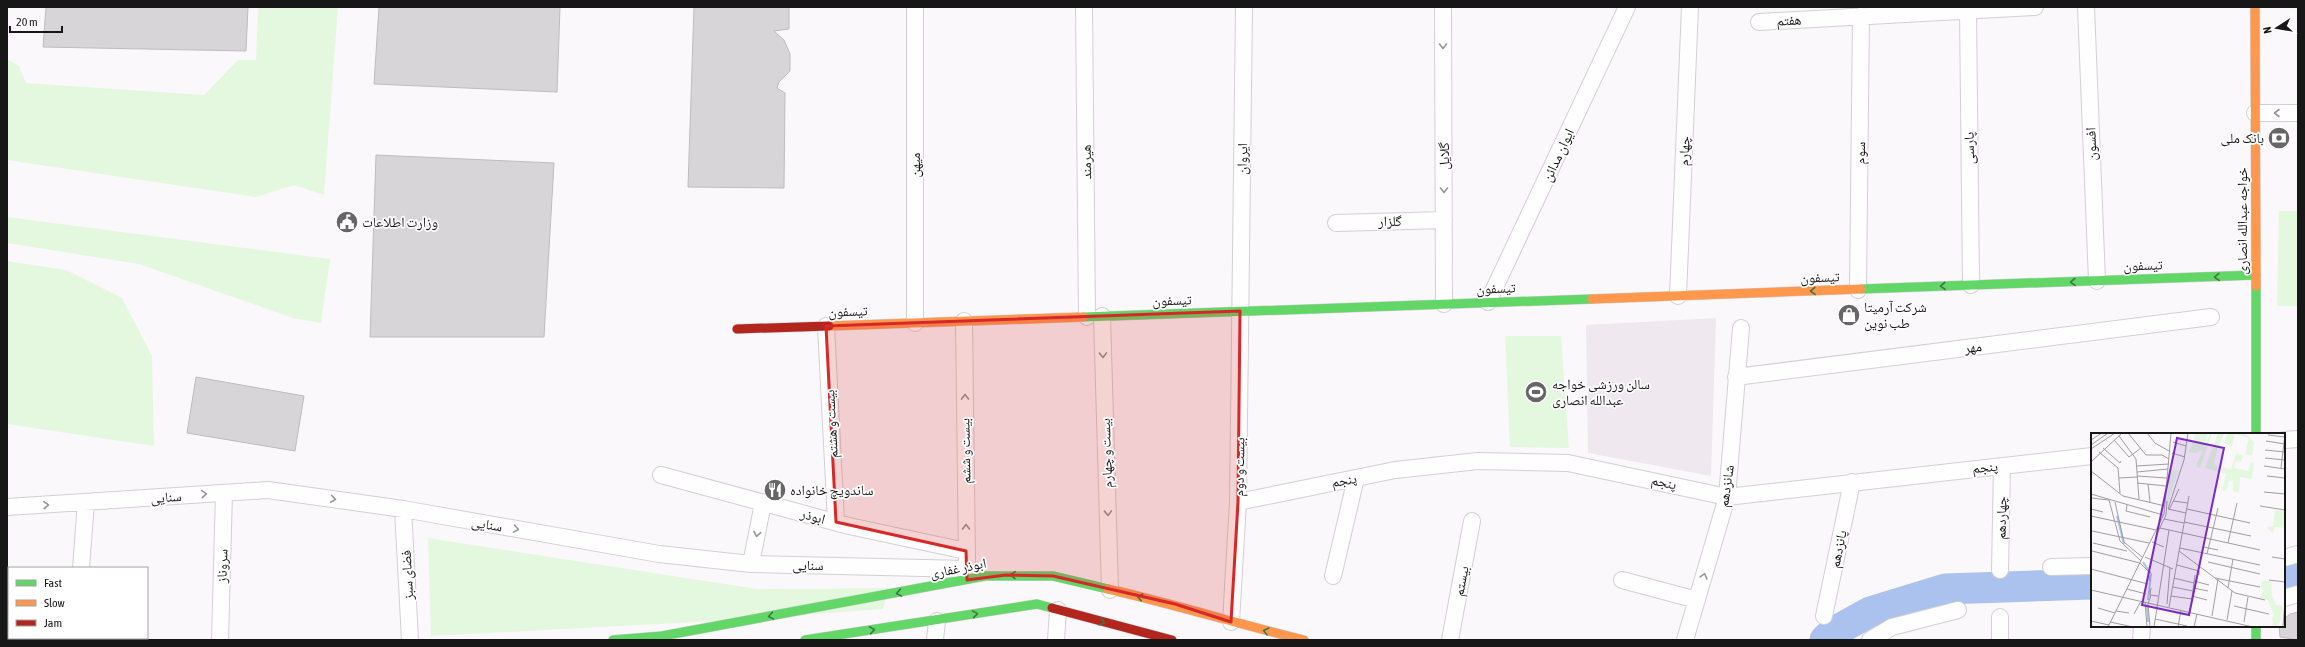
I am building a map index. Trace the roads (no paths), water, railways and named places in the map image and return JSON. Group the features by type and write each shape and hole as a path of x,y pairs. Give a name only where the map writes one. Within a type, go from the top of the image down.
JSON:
{"main road":[{"name":"خواجه عبدالله انصاری","path":"2255,7 2256,433"},
{"name":"تیسفون","path":"737,329 2256,275"},
{"name":"ابوذر غفاری","path":"613,640 662,636 937,590 967,575 1006,575 1053,576 1175,604 1232,622 1304,640"},
{"path":"805,640 937,614 1037,604 1172,640"},
{"path":"2256,627 2256,640"}],"street":[{"name":"میهن","path":"914,323 915,7"},
{"name":"هیرمند","path":"1084,7 1094,316"},
{"name":"ایروان","path":"1240,311 1244,7"},
{"name":"گلایل","path":"1443,7 1444,304"},
{"name":"ایوان مدائن","path":"1488,302 1627,7"},
{"name":"چهارم","path":"1678,296 1690,7"},
{"name":"هفتم","path":"1759,22 1840,12 1861,16 1934,10 1968,11 2035,7"},
{"name":"افسون","path":"2086,7 2097,281"},
{"name":"پارسی","path":"1968,11 1971,285"},
{"name":"سوم","path":"1858,290 1861,16"},
{"path":"2255,112 2298,113"},
{"name":"گلزار","path":"1336,223 1444,220"},
{"name":"بیست و دوم","path":"1232,622 1238,502 1240,311"},
{"name":"بیست و چهارم","path":"1094,316 1110,590"},
{"name":"مهر","path":"1736,377 2211,317"},
{"name":"بیست و ششم","path":"964,321 967,575"},
{"name":"بیست و هشتم","path":"826,326 836,522"},
{"name":"شانزدهم","path":"1685,640 1727,497 1741,328"},
{"path":"2285,440 2298,439"},
{"name":"پنجم","path":"1238,502 1395,470 1478,461 1568,463 1727,497 2091,456"},
{"name":"چهاردهم","path":"2000,570 2002,466"},
{"name":"ابوذر","path":"661,475 836,522 966,551"},
{"path":"1333,576 1356,478"},
{"name":"پانزدهم","path":"1824,616 1852,482"},
{"name":"سنایی","path":"7,507 268,490 403,509 659,554 751,564 967,575"},
{"name":"سروناز","path":"220,640 224,493"},
{"path":"80,567 86,502"},
{"path":"751,564 763,503"},
{"name":"فضای سبز","path":"403,509 410,640"},
{"name":"بیستم","path":"1450,640 1472,522"},
{"path":"2285,558 2298,554"},
{"path":"2051,567 2091,566"},
{"path":"1622,580 1697,600"},
{"path":"2285,598 2298,594"},
{"path":"1056,640 1058,610"},
{"path":"1870,640 1892,627 1958,610"},
{"path":"935,640 937,614"},
{"path":"2000,617 2000,640"},
{"path":"2141,640 2142,627"}],"waterway":[{"path":"2285,576 2298,573"},
{"path":"1825,640 1832,633 1870,612 1945,589 2091,584"}],"place":[{"name":"بانک ملی","path":"2279,138"},
{"name":"وزارت اطلاعات","path":"347,222"},
{"name":"شرکت آرمیتا طب نوین","path":"1849,315"},
{"name":"سالن ورزشی خواجه عبدالله انصاری","path":"1536,392"},
{"name":"ساندویچ خانواده","path":"775,490"}]}
